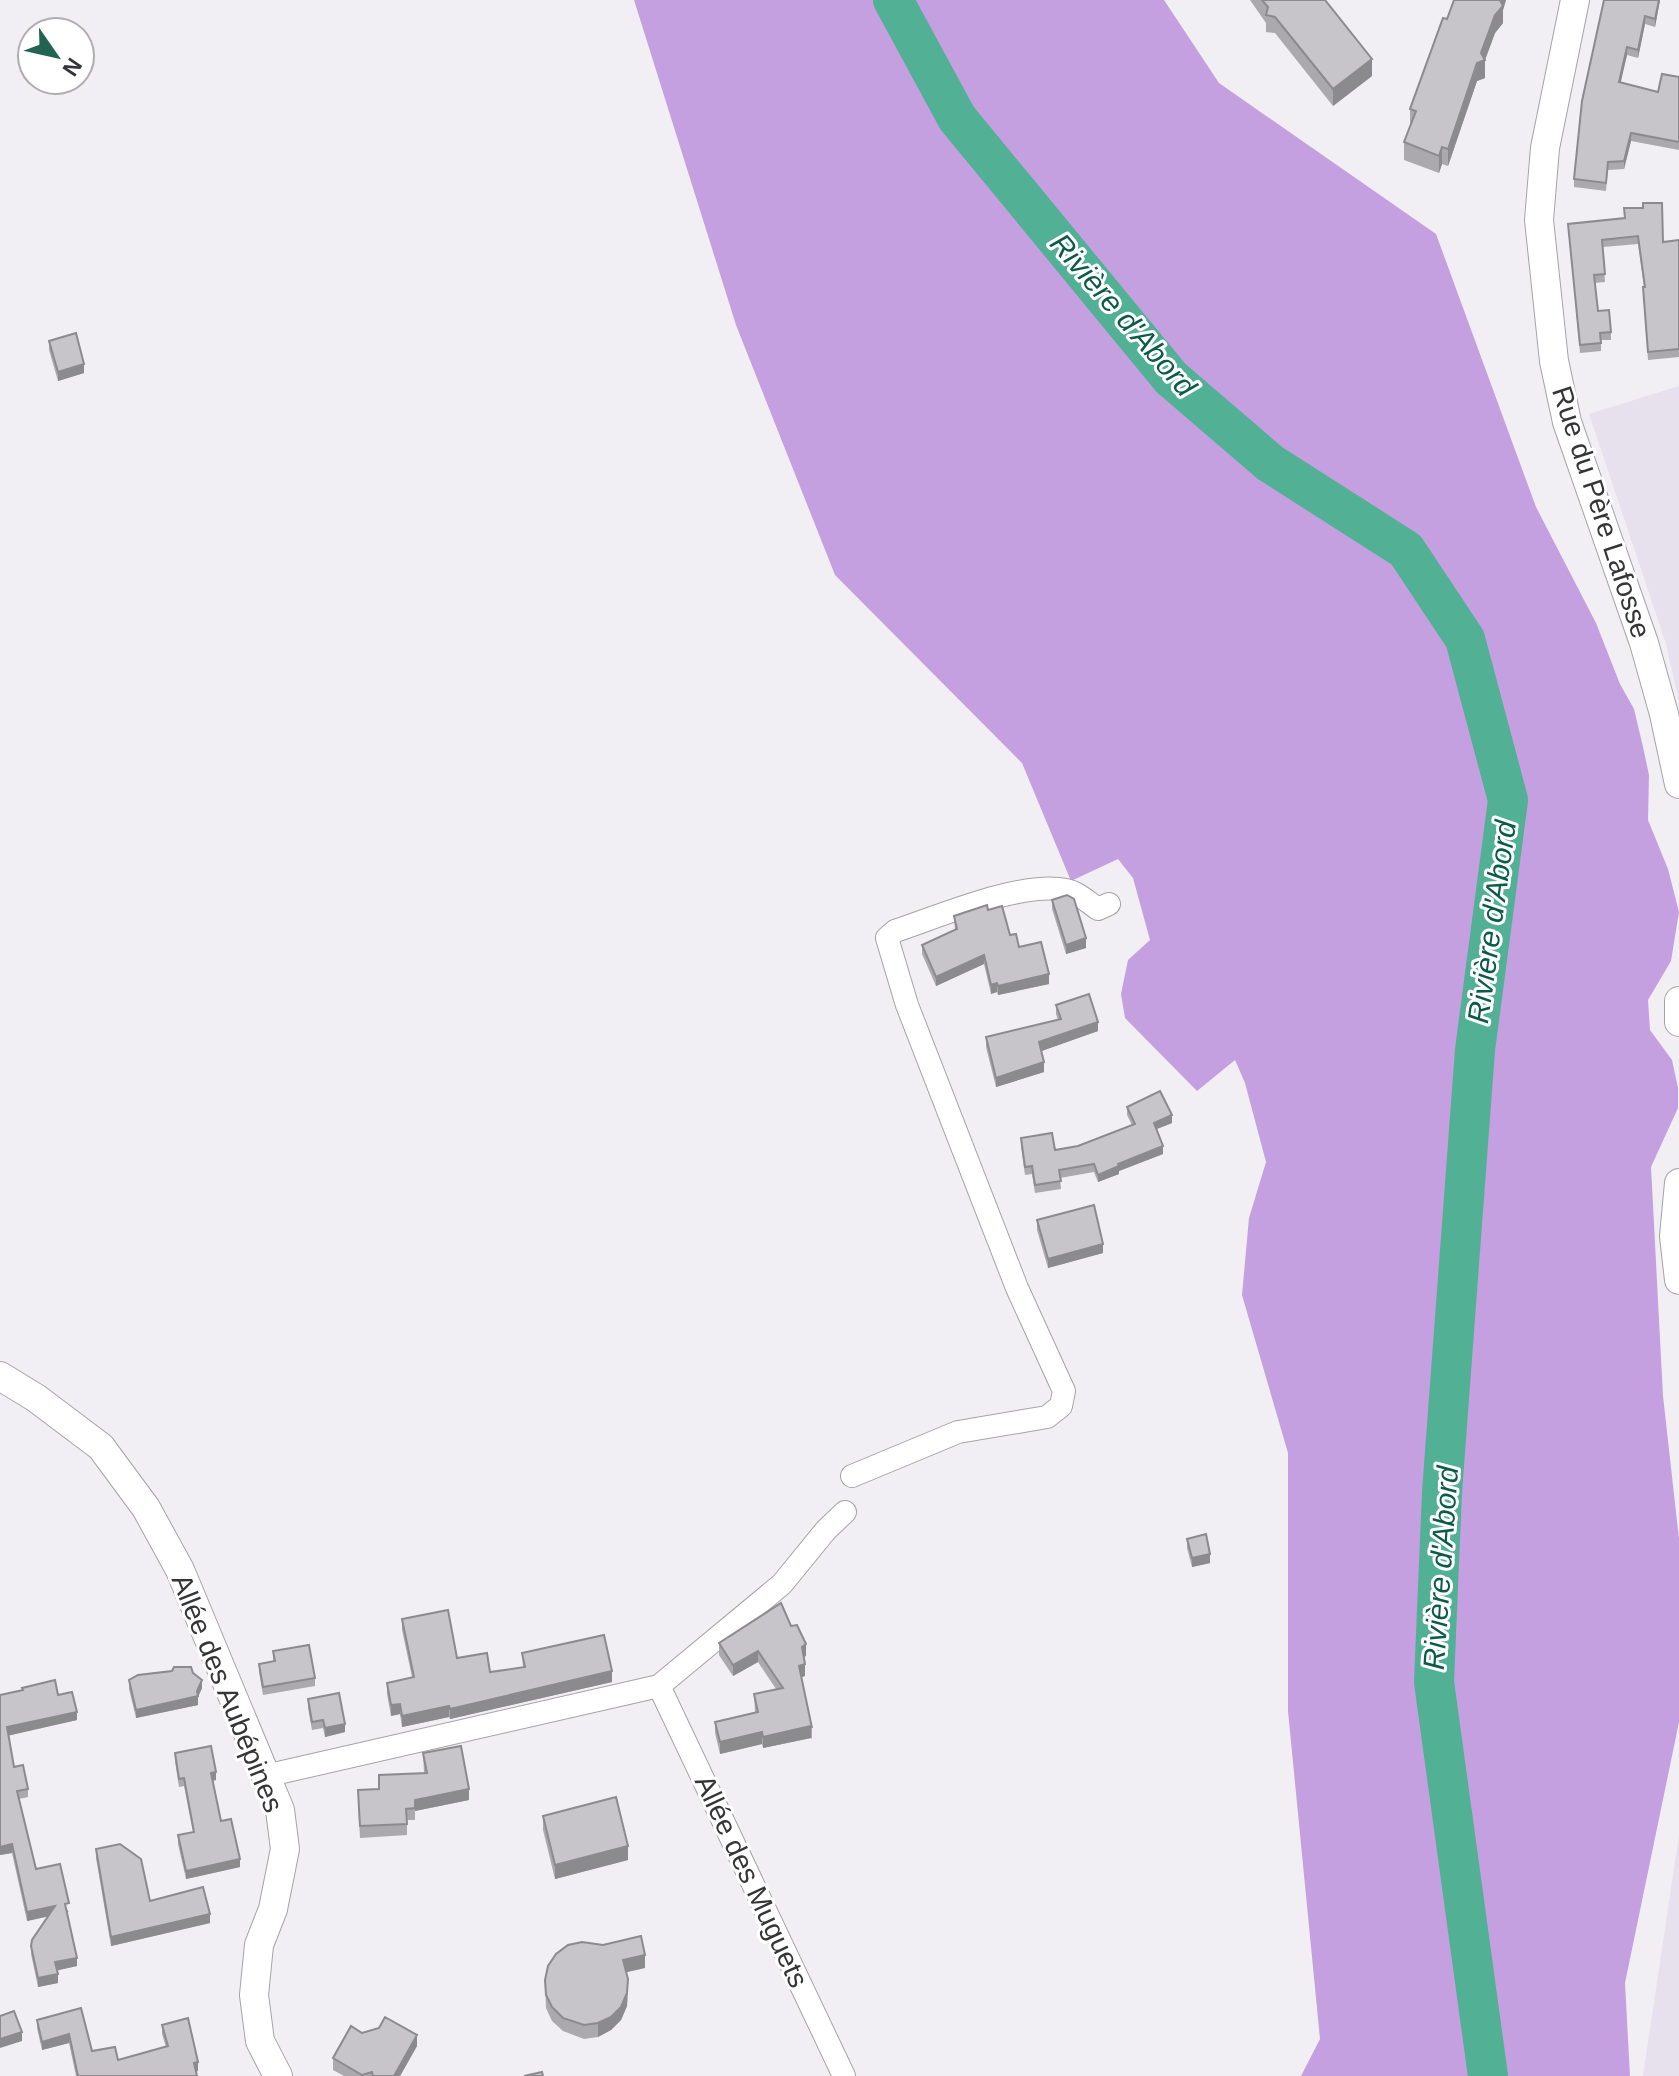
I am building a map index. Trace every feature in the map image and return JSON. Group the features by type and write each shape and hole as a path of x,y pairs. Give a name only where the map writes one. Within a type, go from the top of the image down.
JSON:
{"street":[{"name":"Rue du Père Lafosse","path":"1575,0 1545,148 1539,220 1554,361 1567,422 1644,643 1679,784"},
{"path":"852,1476 958,1432 1047,1417 1061,1406 1064,1391 1007,1261 907,1005 887,938 895,931 1023,890 1064,889 1098,909 1109,904"},
{"path":"1679,1001 1679,1022"},
{"path":"1679,1183 1674,1236 1679,1280"},
{"name":"Allée des Aubépines","path":"0,1376 36,1398 101,1447 146,1508 180,1570 280,1810 285,1849 273,1909 259,1945 254,1995 260,2041 278,2076"},
{"path":"265,1776 659,1686 782,1584 845,1512"},
{"name":"Allée des Muguets","path":"659,1686 844,2076"}],"shaded area":[{"path":"634,0 1164,0 1219,83 1436,234 1536,507 1596,623 1620,684 1634,709 1649,775 1648,820 1668,869 1679,912 1671,961 1648,1000 1650,1030 1672,1060 1678,1088 1678,1108 1651,1167 1663,1396 1679,1539 1679,1722 1625,1983 1630,2076 1301,2076 1320,2039 1288,1711 1288,1453 1242,1295 1249,1218 1266,1162 1245,1083 1235,1060 1197,1091 1125,1018 1121,994 1128,960 1150,940 1133,878 1118,859 1071,881 1022,763 835,575 736,325"},
{"path":"1679,386 1679,701 1666,644 1589,414"},
{"path":"1679,1835 1679,2076 1643,2076"}],"building":[{"path":"1262,0 1325,0 1372,59 1333,89 1275,17 1266,15 1268,7"},
{"path":"1454,0 1500,0 1503,6 1495,15 1481,53 1485,60 1477,63 1448,149 1442,147 1439,156 1404,142 1416,111 1410,109 1443,18 1447,19"},
{"path":"1604,0 1659,0 1655,19 1645,16 1638,50 1627,47 1619,82 1658,92 1662,74 1679,77 1679,142 1631,133 1624,161 1608,162 1606,183 1574,179 1582,101"},
{"path":"1643,203 1662,203 1663,242 1679,240 1679,349 1648,352 1645,287 1638,236 1602,240 1605,274 1594,275 1598,311 1609,310 1611,332 1600,333 1601,343 1580,345 1568,224 1625,218 1624,208 1643,208"},
{"path":"76,333 84,364 58,372 49,341"},
{"path":"1067,895 1074,899 1086,938 1066,945 1052,900"},
{"path":"987,905 988,910 1002,906 1010,935 1016,934 1019,947 1041,942 1049,974 991,985 984,955 936,977 922,945 957,929 954,916"},
{"path":"1089,994 1098,1022 1039,1042 1044,1062 996,1078 986,1037 1061,1019 1056,1005"},
{"path":"1160,1091 1172,1115 1154,1123 1163,1146 1098,1175 1094,1164 1059,1170 1061,1181 1035,1185 1032,1166 1025,1167 1021,1138 1052,1133 1055,1150 1078,1146 1135,1124 1127,1107"},
{"path":"1094,1205 1103,1244 1048,1259 1037,1220"},
{"path":"1206,1534 1210,1554 1192,1558 1187,1539"},
{"path":"781,1603 791,1626 797,1625 806,1644 802,1647 805,1664 799,1666 812,1728 763,1737 762,1732 720,1742 715,1722 758,1712 754,1694 783,1688 758,1651 733,1665 719,1643"},
{"path":"448,1610 457,1658 487,1653 490,1672 525,1667 522,1653 604,1635 612,1671 450,1709 449,1706 402,1716 400,1704 391,1705 387,1683 414,1677 402,1619"},
{"path":"309,1645 315,1678 263,1687 259,1664 275,1661 273,1651"},
{"path":"174,1667 191,1667 202,1680 198,1696 136,1710 129,1680 138,1675 172,1671"},
{"path":"55,1680 58,1695 72,1692 77,1712 7,1727 14,1767 23,1765 28,1789 17,1791 36,1869 60,1864 77,1958 55,1962 58,1974 38,1978 32,1940 55,1906 27,1912 12,1844 0,1847 0,1695"},
{"path":"339,1693 345,1724 325,1728 323,1720 312,1722 308,1699"},
{"path":"211,1746 216,1772 211,1773 221,1821 231,1819 240,1859 186,1871 178,1835 194,1832 184,1778 179,1779 175,1753"},
{"path":"461,1746 469,1789 415,1800 415,1808 406,1809 407,1824 360,1826 358,1790 379,1789 379,1775 427,1773 423,1753"},
{"path":"616,1797 628,1846 555,1865 543,1816"},
{"path":"120,1844 141,1859 150,1901 203,1887 210,1914 111,1937 96,1849"},
{"path":"641,1936 645,1955 623,1960 628,1979 627,1993 621,2007 611,2017 584,2025 563,2018 552,2007 546,1995 545,1980 548,1966 556,1954 568,1945 582,1942 603,1945"},
{"path":"81,2008 92,2051 115,2047 118,2060 168,2046 162,2025 188,2018 198,2062 194,2063 197,2076 78,2076 69,2034 42,2042 37,2020"},
{"path":"14,2011 22,2032 0,2039 0,2016"},
{"path":"385,2017 417,2035 394,2076 373,2076 372,2072 362,2075 333,2058 351,2026 362,2033 379,2028"}],"waterway":[{"name":"Rivière d'Abord","path":"893,0 957,118 1171,378 1270,463 1406,550 1465,639 1508,800 1475,1050 1442,1492 1434,1682 1488,2076"}]}
